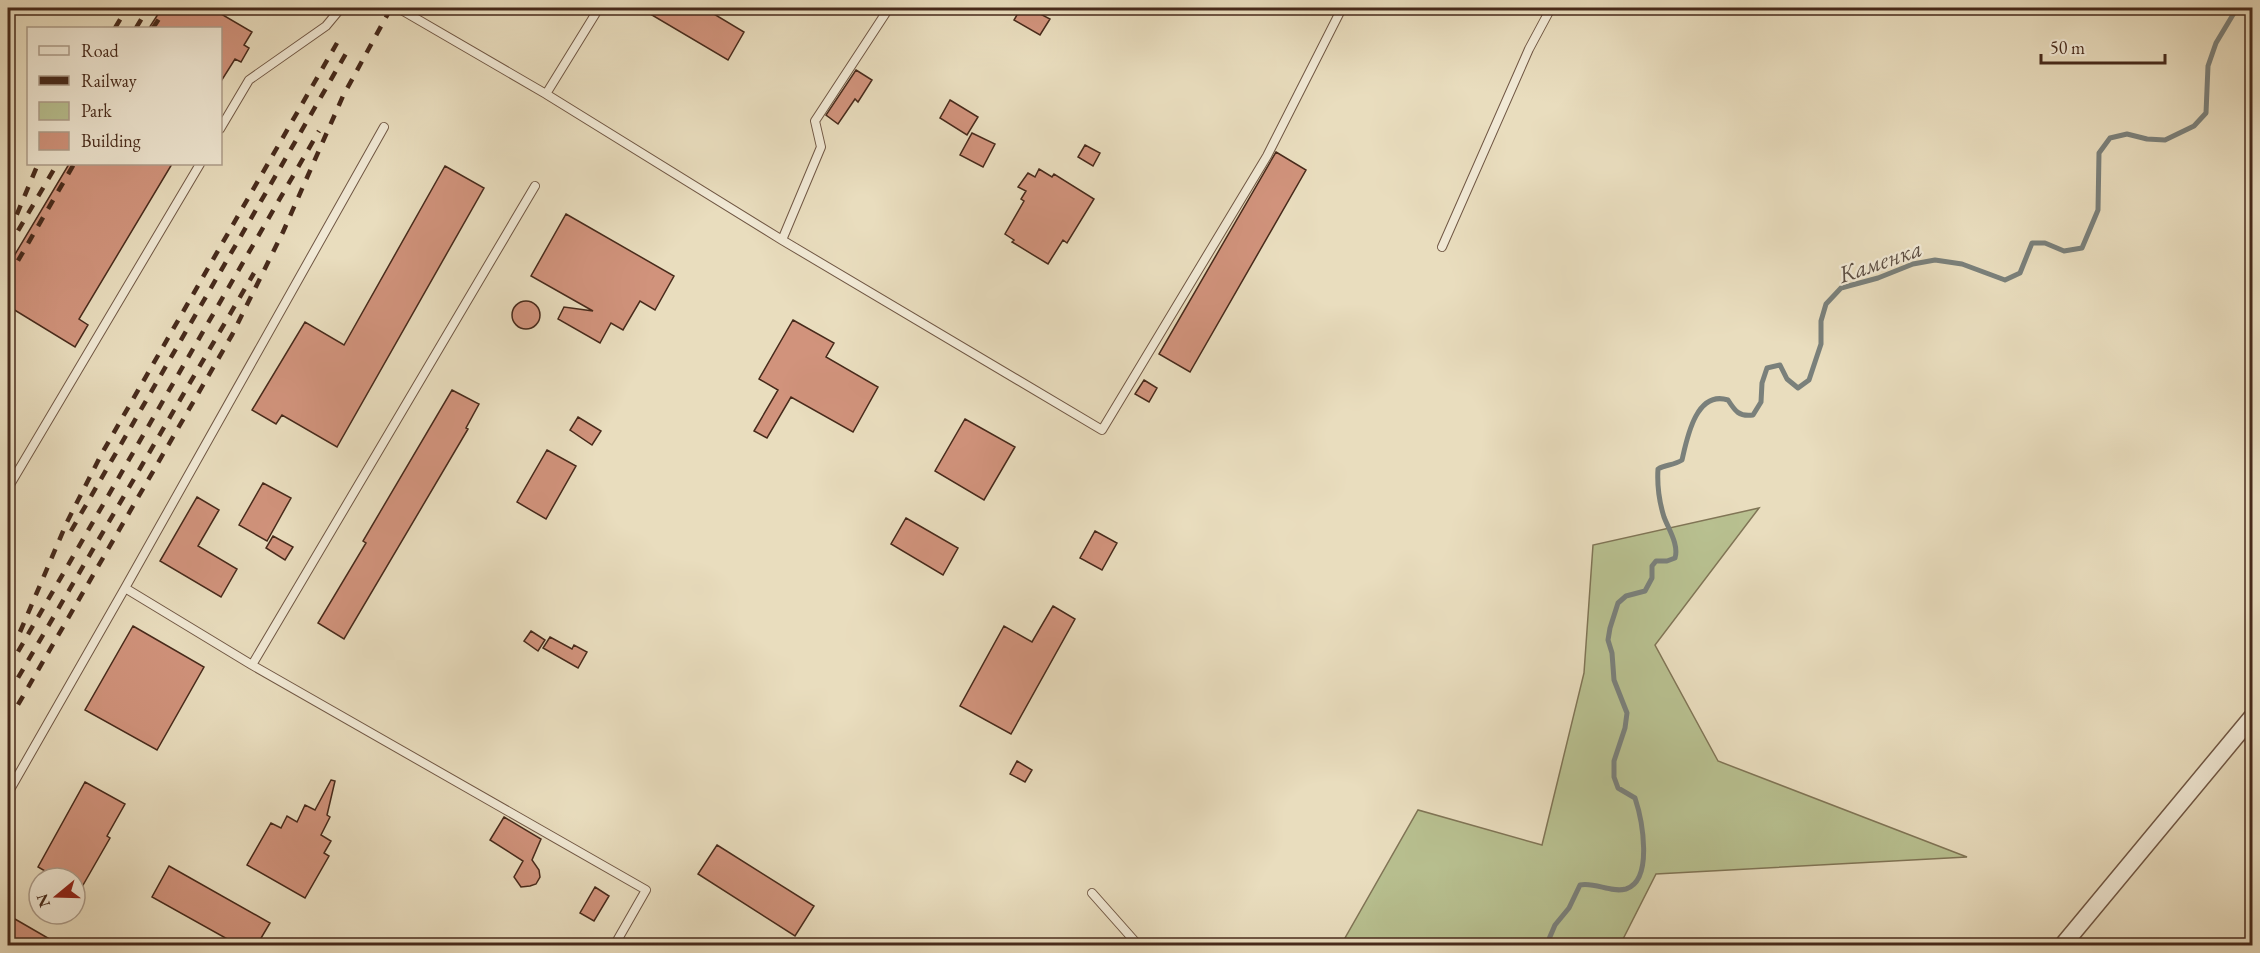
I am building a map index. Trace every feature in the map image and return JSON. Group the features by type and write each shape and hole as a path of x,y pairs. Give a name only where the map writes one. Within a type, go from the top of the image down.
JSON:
{"street":[{"path":"2062,945 2253,717"}],"lane":[{"path":"222,126 249,80 326,26 341,8"},
{"path":"398,8 546,94 782,240 1102,430 1267,156 1342,8"},
{"path":"546,94 599,8"},
{"path":"782,240 821,147 815,122 889,8"},
{"path":"1442,247 1529,49 1551,8"},
{"path":"8,793 384,127"},
{"path":"8,488 199,165"},
{"path":"252,665 536,186"},
{"path":"125,588 252,665 646,890 614,945"},
{"path":"1092,893 1139,945"}],"green space":[{"path":"1759,508 1655,645 1718,761 1967,857 1656,874 1620,945 1341,945 1418,810 1542,845 1584,673 1593,545"}],"building":[{"path":"162,8 211,8 252,32 244,45 249,48 241,62 235,59 222,80 222,27 150,27"},
{"path":"640,8 704,8 744,32 728,60"},
{"path":"1021,8 1029,8 1050,19 1040,35 1014,20"},
{"path":"856,70 872,80 858,102 855,99 838,124 826,115"},
{"path":"950,100 978,117 967,135 940,118"},
{"path":"972,133 995,144 983,167 960,155"},
{"path":"1085,145 1100,153 1093,166 1078,157"},
{"path":"1276,152 1306,170 1190,372 1159,354"},
{"path":"68,165 171,165 79,319 88,325 75,347 8,306 8,266"},
{"path":"445,166 484,188 337,447 282,415 276,424 252,410 305,322 344,345"},
{"path":"1039,169 1052,177 1054,174 1094,199 1067,243 1063,240 1048,264 1012,242 1014,240 1005,234 1024,201 1021,199 1026,191 1018,187 1028,173 1035,177"},
{"path":"566,214 674,276 655,310 640,301 623,330 611,323 600,343 558,319 564,307 593,311 531,276"},
{"path":"526,301 536,305 540,315 536,325 526,329 516,325 512,315 516,305"},
{"path":"793,320 834,343 826,357 878,387 853,432 791,397 767,438 754,431 778,390 759,379"},
{"path":"1144,380 1157,388 1149,402 1135,394"},
{"path":"452,390 479,404 466,428 468,429 344,639 318,623 366,543 363,541"},
{"path":"578,417 601,431 592,445 570,430"},
{"path":"965,419 1015,447 984,500 935,471"},
{"path":"547,450 576,466 546,519 517,502"},
{"path":"263,483 291,498 267,541 239,525"},
{"path":"197,497 219,510 198,546 237,569 221,597 160,561"},
{"path":"906,518 958,548 943,575 891,544"},
{"path":"1095,531 1117,543 1102,570 1080,558"},
{"path":"273,536 293,547 285,560 266,548"},
{"path":"1053,606 1075,619 1011,734 960,706 1004,626 1032,642"},
{"path":"133,626 204,667 157,750 85,710"},
{"path":"531,631 545,640 538,651 524,641"},
{"path":"550,637 572,649 574,645 587,652 578,668 543,648"},
{"path":"1017,761 1032,770 1025,782 1010,774"},
{"path":"331,780 335,781 327,815 330,817 321,835 331,841 324,853 329,856 305,898 247,865 271,823 281,828 287,816 297,822 305,805 315,810"},
{"path":"85,782 125,804 107,836 110,838 87,878 87,866 39,866"},
{"path":"504,817 541,839 532,860 539,870 540,877 536,884 521,887 514,877 523,861 490,840"},
{"path":"717,845 814,906 795,936 698,874"},
{"path":"169,866 270,923 257,945 238,945 152,897"},
{"path":"595,887 609,896 594,921 580,913"},
{"path":"8,915 60,945 8,945"}],"waterway":[{"name":"Каменка","path":"1546,946 1555,925 1569,908 1580,885 1586,884 1614,890 1626,889 1635,883 1640,874 1644,848 1638,808 1635,798 1618,788 1614,777 1614,761 1625,728 1627,713 1614,680 1612,653 1608,640 1618,603 1626,596 1645,591 1652,578 1652,566 1656,561 1675,558 1675,543 1664,517 1660,499 1658,469 1682,460 1690,429 1701,409 1708,402 1717,399 1728,400 1738,412 1753,415 1761,402 1762,383 1767,368 1780,365 1787,379 1798,388 1809,380 1821,344 1821,321 1826,304 1841,288 1878,278 1913,264 1935,260 1962,264 2005,280 2020,273 2032,243 2045,243 2064,251 2082,248 2098,210 2099,153 2110,138 2127,134 2147,139 2165,140 2194,126 2206,113 2208,66 2216,43 2237,8"}],"railway":[{"path":"116,27 127,8"},
{"path":"137,27 148,8"},
{"path":"154,27 166,8"},
{"path":"8,722 232,335 283,232 343,96 391,8"},
{"path":"20,632 67,522 101,455 337,43"},
{"path":"71,531 348,50"},
{"path":"8,669 319,131"},
{"path":"9,233 38,165"},
{"path":"8,248 56,165"},
{"path":"8,278 73,165"},
{"path":"8,695 254,273"}]}
